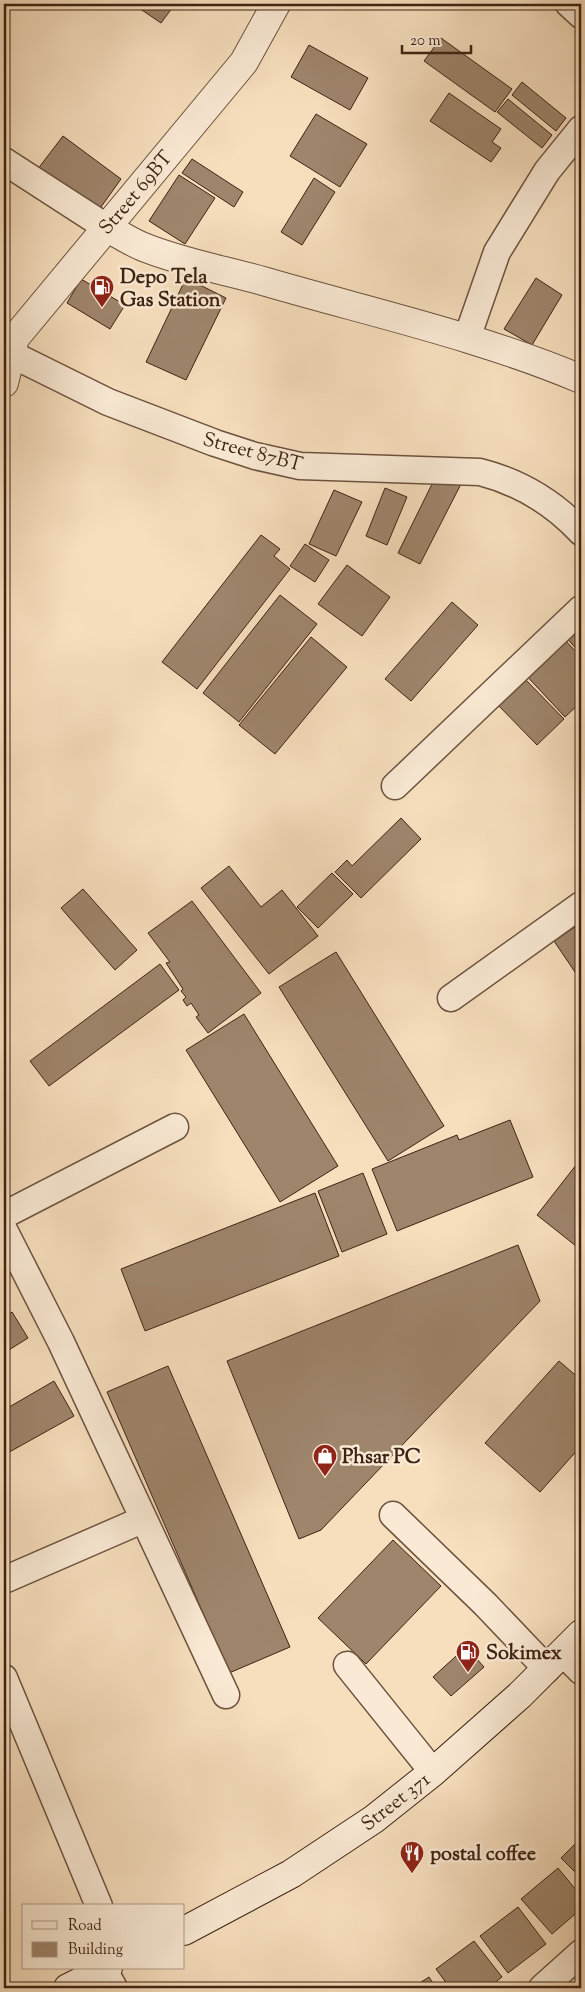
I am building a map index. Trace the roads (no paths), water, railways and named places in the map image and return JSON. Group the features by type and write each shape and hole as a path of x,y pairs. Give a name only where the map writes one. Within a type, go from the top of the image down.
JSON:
{"street":[{"name":"Street 69BT","path":"4,383 10,342 244,62 276,4"},
{"path":"569,4 581,15"},
{"path":"467,338 497,252 547,171 581,129"},
{"path":"4,161 106,227 144,248 180,261 232,273 467,338 535,359 581,378"},
{"name":"Street 87BT","path":"10,342 108,402 215,444 255,456 300,466 480,472 519,484 553,506 581,532"},
{"path":"395,786 581,609"},
{"path":"452,998 581,905"},
{"path":"4,1215 175,1127"},
{"path":"4,1230 60,1342 142,1520 226,1695"},
{"path":"393,1515 485,1604 568,1657"},
{"path":"4,1580 142,1520"},
{"name":"Street 371","path":"185,1931 291,1874 374,1819 433,1772 568,1657"},
{"path":"347,1665 433,1772"},
{"path":"4,1678 98,1904"},
{"path":"542,1988 581,1952"},
{"path":"71,1988 108,1976"}],"place":[{"name":"Depo Tela Gas Station","path":"102,308"},
{"name":"Phsar PC","path":"325,1477"},
{"name":"Sokimex","path":"468,1673"},
{"name":"postal coffee","path":"412,1874"}]}
